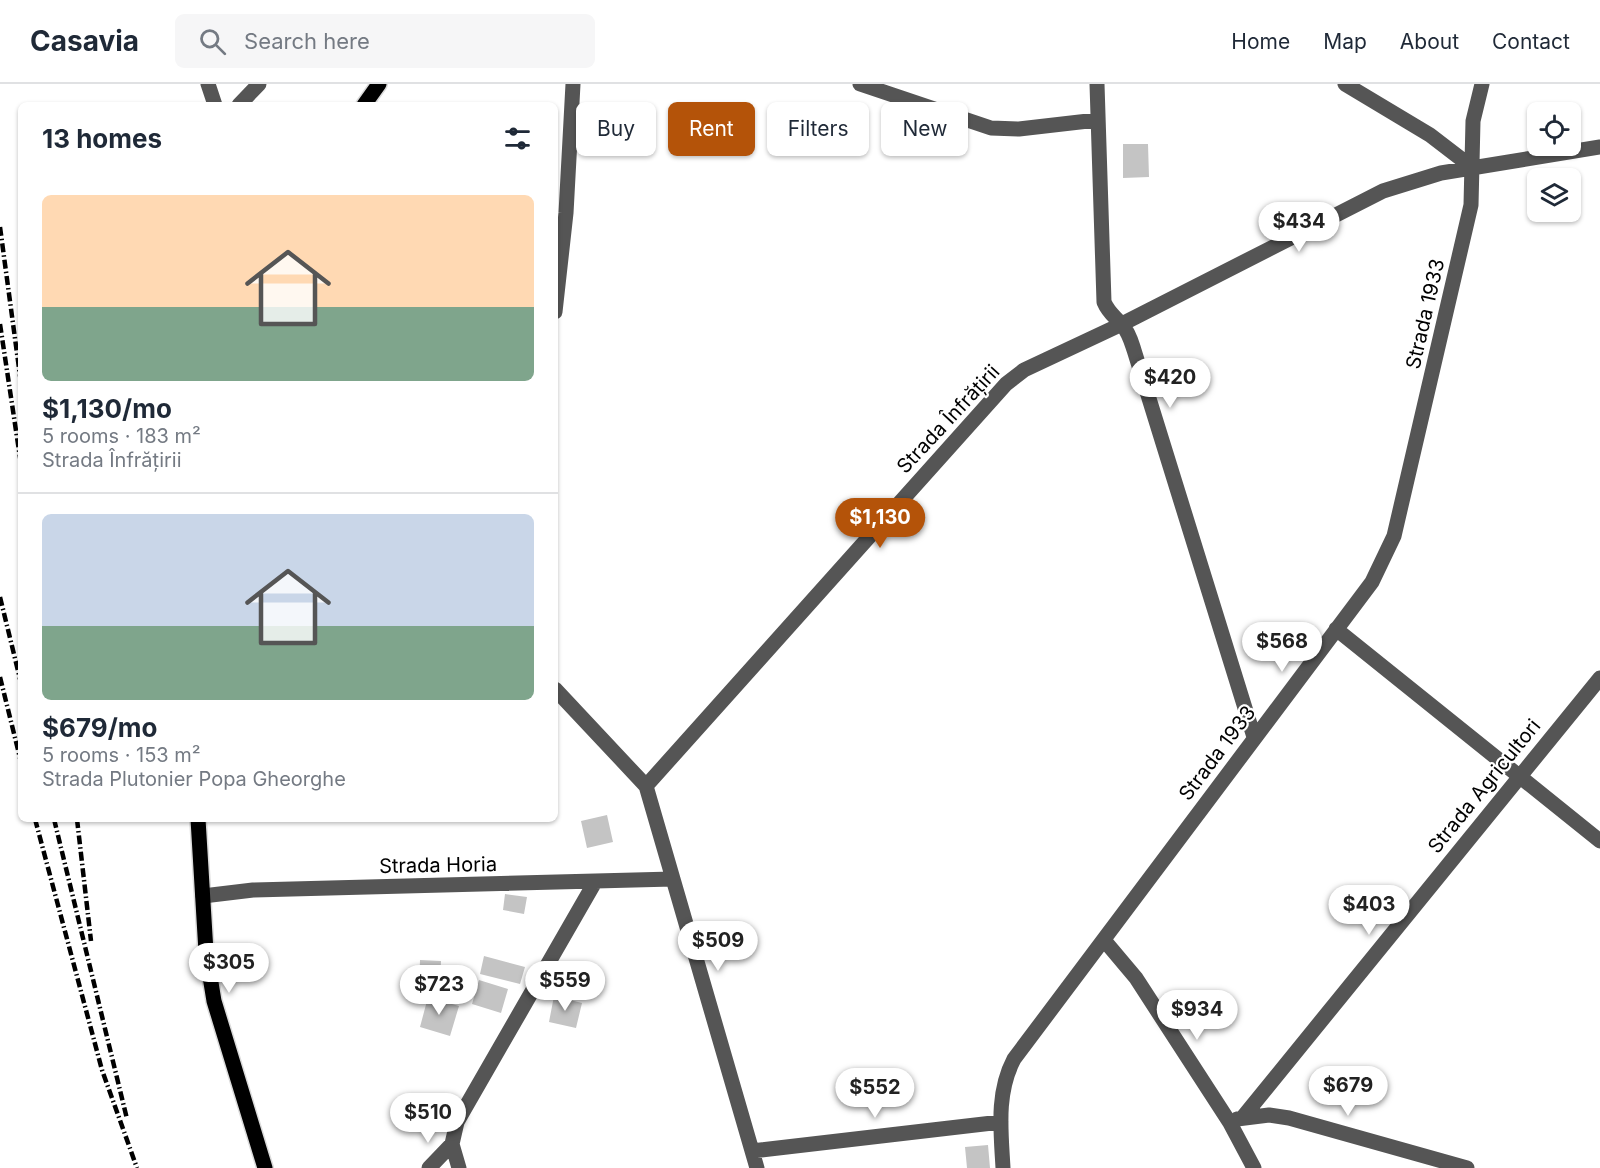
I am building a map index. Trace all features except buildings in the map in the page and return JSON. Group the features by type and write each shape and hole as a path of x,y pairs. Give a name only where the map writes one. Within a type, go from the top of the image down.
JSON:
{"main road":[{"path":"366,102 379,84"},
{"path":"198,822 206,952 214,1001 265,1168"}],"street":[{"path":"208,84 214,102"},
{"path":"242,102 259,84"},
{"path":"558,285 566,213 573,84"},
{"path":"860,84 991,128 1018,129 1097,120"},
{"path":"1097,84 1104,302 1108,311 1122,324 1134,350 1254,738"},
{"path":"1345,84 1430,135 1473,168"},
{"name":"Strada 1933","path":"1003,1168 1002,1094 1006,1075 1014,1059 1372,582 1395,536 1472,205 1473,120 1482,84"},
{"name":"Strada Înfrățirii","path":"646,786 1006,384 1024,370 1122,324 1383,192 1441,173 1600,147"},
{"path":"1336,629 1600,841"},
{"name":"Strada Agricultori","path":"1236,1120 1600,678"},
{"path":"558,691 646,786 757,1168"},
{"name":"Strada Horia","path":"203,896 253,890 674,879"},
{"path":"459,1168 452,1144 457,1122 579,914 595,882"},
{"path":"1104,940 1136,978 1236,1120 1254,1168"},
{"path":"1236,1120 1269,1115 1289,1118 1467,1168"},
{"path":"752,1151 1001,1122"},
{"path":"429,1168 452,1144"}],"railway":[{"path":"0,227 18,361"},
{"path":"0,324 18,444"},
{"path":"0,597 18,671"},
{"path":"0,677 18,750"},
{"path":"36,822 102,1070 137,1168"},
{"path":"55,822 127,1119"},
{"path":"77,822 91,941"}]}
